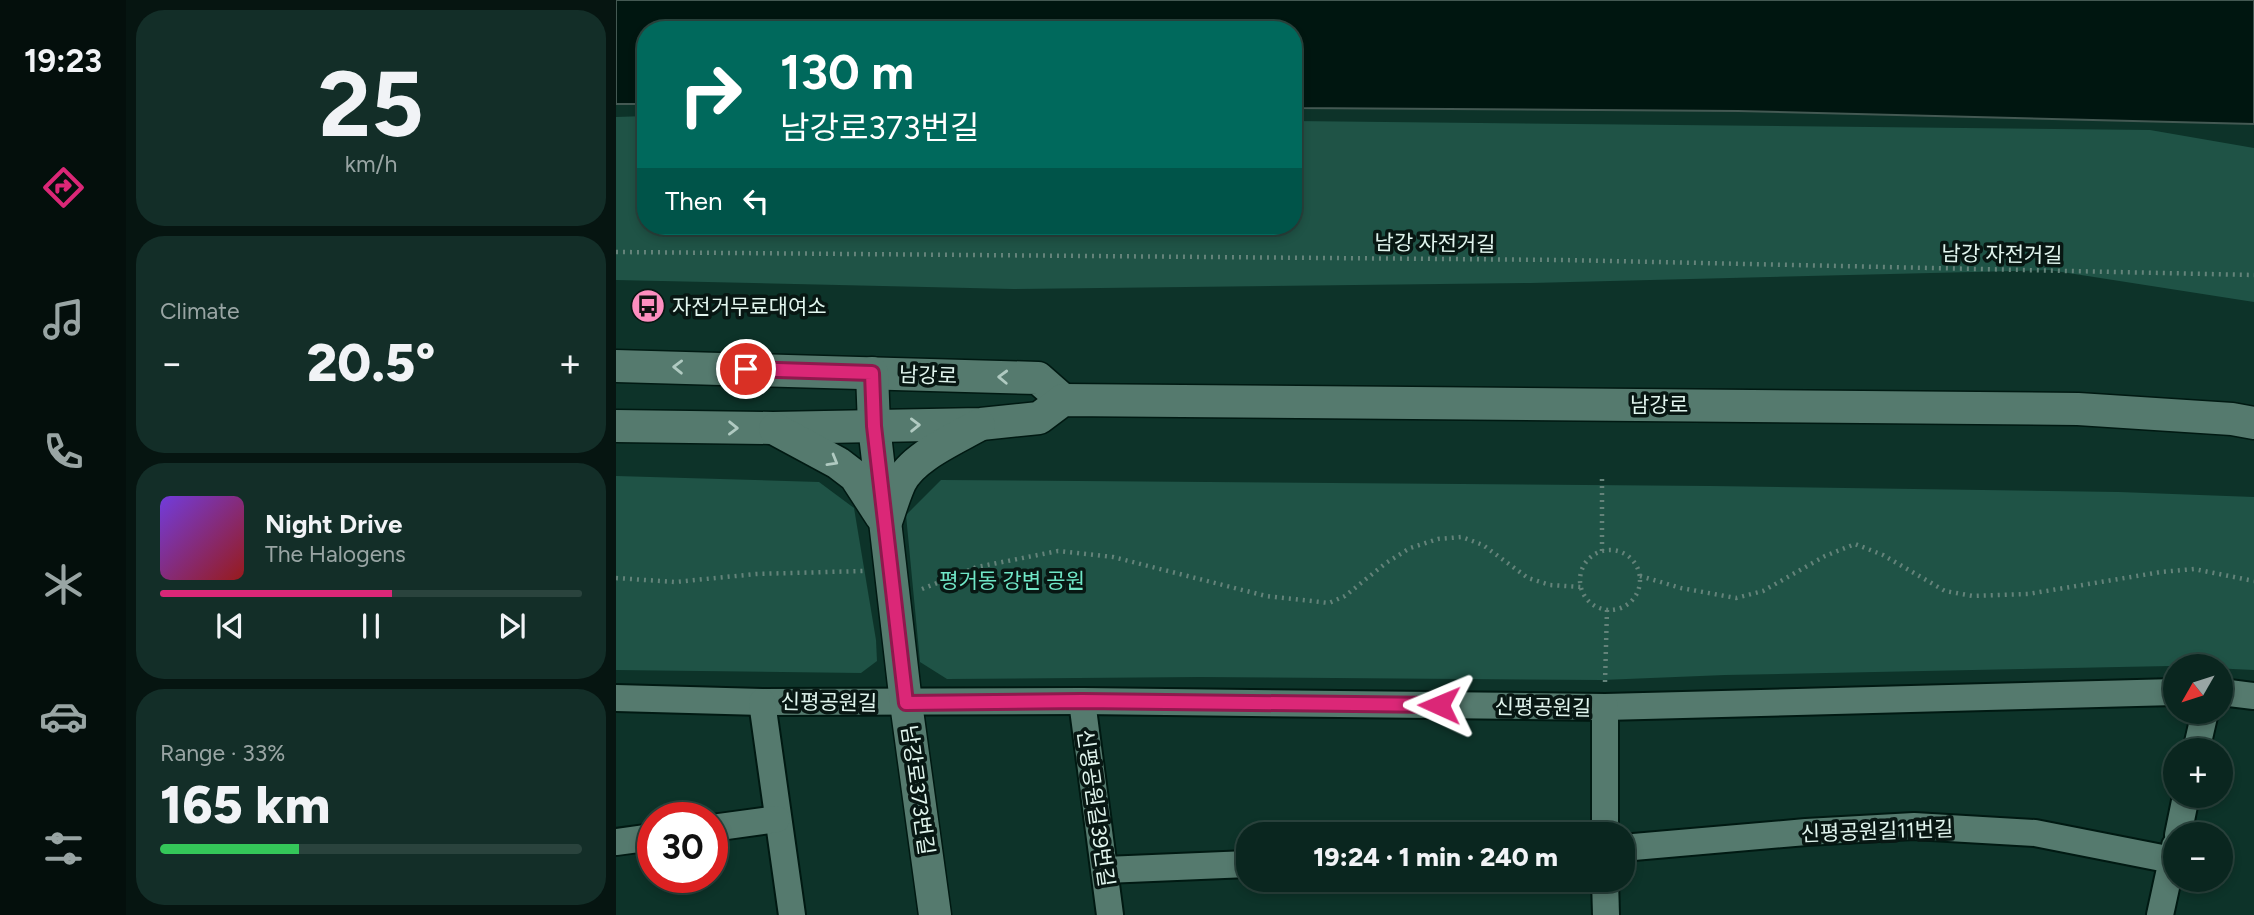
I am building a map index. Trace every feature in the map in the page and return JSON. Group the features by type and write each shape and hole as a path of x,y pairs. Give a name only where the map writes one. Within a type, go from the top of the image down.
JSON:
{"street":[{"name":"남강로","path":"616,366 1038,378 1063,400 2078,409 2254,423"},
{"name":"남강로373번길","path":"872,373 874,426 906,703 935,915"},
{"path":"616,426 773,428 981,424 1039,418 1063,400"},
{"path":"886,523 900,481 907,471 917,462 981,424"},
{"path":"773,428 838,463 855,476 886,523"},
{"name":"신평공원길","path":"616,698 762,702 1082,701 1605,708 2163,692"},
{"path":"2233,693 2254,696"},
{"name":"신평공원길39번길","path":"1082,701 1110,915"},
{"path":"762,702 792,915"},
{"path":"1605,708 1605,822"},
{"path":"728,826 777,820"},
{"name":"신평공원길11번길","path":"1635,848 1806,832 1913,826 2035,833 2163,846"},
{"path":"616,842 637,839"},
{"path":"1105,870 1236,865"},
{"path":"1605,892 1606,915"},
{"path":"2160,915 2165,892"}],"path":[{"name":"남강 자전거길","path":"616,252 1564,260 2254,275"},
{"path":"1602,476 1602,551"},
{"path":"919,589 977,567 1058,551 1113,557 1266,596 1329,603 1345,596 1386,563 1410,548 1438,539 1462,537 1483,545 1528,578 1550,585 1580,587"},
{"path":"1640,576 1681,588 1736,598 1763,592 1825,556 1855,544 1883,555 1945,591 1973,596 2028,594 2194,569 2254,581"},
{"path":"1602,551 1621,552 1629,557 1640,576 1638,592 1625,607 1607,610 1590,603 1580,587 1582,569 1587,561 1602,551"},
{"path":"616,579 675,582 756,574 865,571"},
{"path":"1605,708 1607,610"}],"green space":[{"path":"637,116 637,235 1302,235 1302,121 2150,130 2254,148 2254,302 2049,270 1531,283 1013,289 616,280 616,117"},
{"path":"616,476 819,482 854,508 876,640 877,661 861,673 616,670"},
{"name":"평거동 강변 공원","path":"941,480 1711,486 2119,492 2254,497 2254,670 2233,669 2233,654 2163,654 2163,666 1602,680 1200,677 947,679 920,662 906,515"}],"water":[{"path":"616,0 2254,0 2254,124 1738,111 1302,108 1302,21 637,21 637,104 616,104"}],"place":[{"name":"자전거무료대여소","path":"648,306"}],"route":[{"path":"746,369 872,373 874,426 906,703 1082,701 1439,705"}]}
